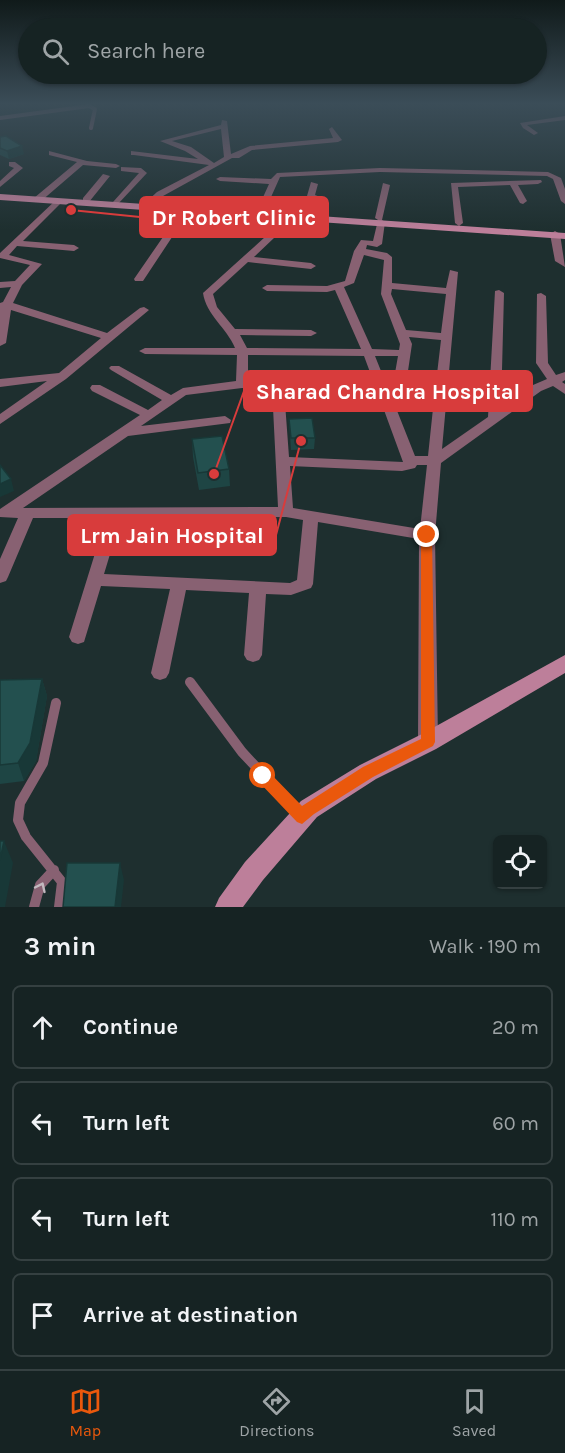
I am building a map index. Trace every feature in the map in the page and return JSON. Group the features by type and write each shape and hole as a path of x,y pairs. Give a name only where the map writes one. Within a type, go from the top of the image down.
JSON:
{"street":[{"path":"177,145 213,163"},
{"path":"148,206 160,194 213,163 227,160 229,156 227,145"},
{"path":"229,156 236,156 254,147 274,145"},
{"path":"52,153 81,159 82,163"},
{"path":"134,153 213,163"},
{"path":"39,198 82,163 141,170 143,172 117,202"},
{"path":"0,185 19,168 12,164"},
{"path":"259,212 277,175 365,170 548,174 555,176 564,198"},
{"path":"364,181 365,170"},
{"path":"86,200 106,176"},
{"path":"220,179 273,182"},
{"path":"459,223 454,185 558,182"},
{"path":"513,183 522,201"},
{"path":"314,184 311,196 324,200 320,214"},
{"path":"267,288 339,287 349,283 359,251 364,243 377,244 386,185"},
{"path":"0,195 117,202 186,210 320,214 380,220"},
{"path":"39,198 57,202 398,221 560,235 560,261 565,264"},
{"path":"0,343 4,305 18,284 38,265 35,262 3,258 4,254 57,202"},
{"path":"139,279 186,210"},
{"path":"242,384 242,352 232,333 211,304 208,293 269,238 273,215"},
{"path":"398,221 565,231"},
{"path":"15,243 74,248"},
{"path":"359,251 387,257 388,302 406,344 398,394"},
{"path":"247,260 311,266"},
{"path":"428,742 427,535 453,272"},
{"path":"0,285 18,284"},
{"path":"386,285 451,292"},
{"path":"283,460 402,467 410,465 369,353 339,287"},
{"path":"494,418 498,293"},
{"path":"541,296 542,363 559,378 565,390"},
{"path":"4,305 109,337"},
{"path":"0,420 62,376 144,310"},
{"path":"232,333 311,333"},
{"path":"402,333 447,337"},
{"path":"145,351 405,353"},
{"path":"115,368 171,400"},
{"path":"0,383 62,376"},
{"path":"410,460 434,461 537,388 559,378"},
{"path":"3,513 183,392 242,384 278,384 383,390 398,394 441,395"},
{"path":"278,384 286,512"},
{"path":"96,388 149,415"},
{"path":"124,432 225,420"},
{"path":"0,577 28,512"},
{"path":"78,637 115,512"},
{"path":"3,513 286,512 427,535"},
{"path":"96,580 291,589 305,584 311,516"},
{"path":"160,673 179,584"},
{"path":"253,655 258,587"},
{"path":"228,907 254,871 309,809 360,777 428,742 565,663"}],"lane":[{"path":"190,682 242,752 302,817"},
{"path":"56,703 43,764 25,790 19,803 18,817 21,830 62,882 59,907"},
{"path":"34,907 40,885 44,878 54,870"}],"building":[{"path":"0,145 22,146 7,151 0,148"},
{"path":"312,418 315,438 291,438 289,419"},
{"path":"222,436 229,469 198,473 192,439"},
{"path":"0,465 11,479 0,484"},
{"path":"42,679 30,743 18,763 0,765 0,680"},
{"path":"0,841 4,841 0,860"},
{"path":"67,863 120,863 115,907 63,907"}],"place":[{"name":"Dr Robert Clinic","path":"71,210"},
{"name":"Lrm Jain Hospital","path":"301,441"},
{"name":"Sharad Chandra Hospital","path":"214,474"}],"route":[{"path":"263,776 302,817 309,809 368,772 428,742 427,535"}]}
